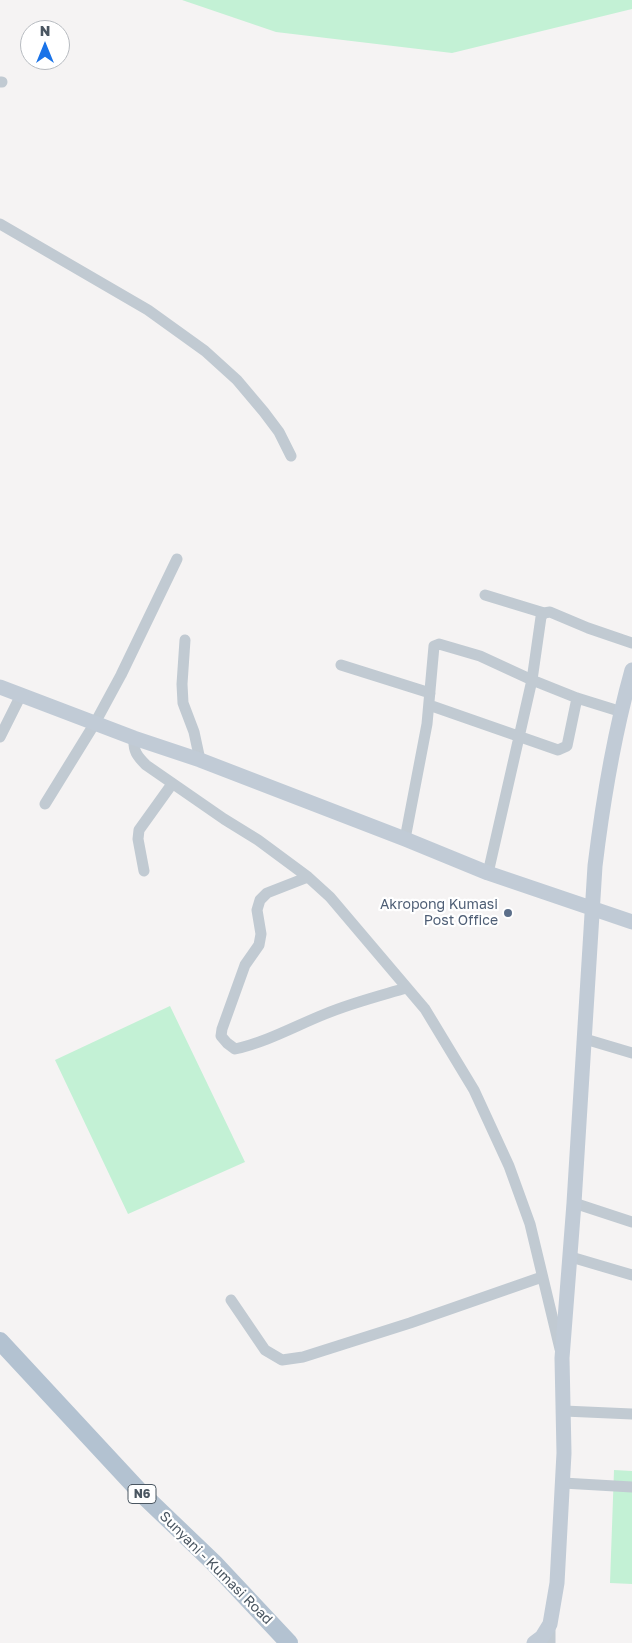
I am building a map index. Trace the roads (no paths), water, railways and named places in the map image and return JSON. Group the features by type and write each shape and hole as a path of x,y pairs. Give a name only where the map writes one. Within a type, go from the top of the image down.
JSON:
{"main road":[{"name":"Sunyani - Kumasi Road","path":"0,1340 142,1494 214,1563 289,1643"}],"street":[{"path":"0,224 148,310 205,351 237,380 264,412 279,432 291,456"},
{"path":"45,804 121,675 177,559"},
{"path":"485,594 544,612 550,612 580,625 632,643"},
{"path":"488,873 532,680 540,618 544,612"},
{"path":"185,640 182,684 183,703 194,732 200,760"},
{"path":"405,839 427,724 434,646 439,644 480,656 577,698 622,712"},
{"path":"341,665 558,750 567,746 577,698"},
{"path":"550,1643 550,1624 557,1583 563,1483 564,1411 562,1358 571,1257 592,908 601,813 614,741 632,670"},
{"path":"0,687 134,738 200,760 488,873 632,922"},
{"path":"0,737 21,695"},
{"path":"134,738 136,756 146,765 258,840 308,877 330,898 424,1009 474,1090 509,1166 530,1224 562,1358"},
{"path":"144,871 138,839 139,830 172,784"},
{"path":"308,877 268,893 260,900 256,910 261,934 259,945 245,965 222,1029 221,1036 226,1044 235,1050 246,1047 288,1031 334,1010 406,988"},
{"path":"585,1039 632,1053"},
{"path":"574,1202 632,1222"},
{"path":"571,1257 632,1275"},
{"path":"231,1300 265,1350 282,1360 303,1357 401,1326 542,1277"},
{"path":"564,1411 632,1414"},
{"path":"563,1483 632,1487"},
{"path":"534,1643 542,1637 550,1624"}],"place":[{"name":"Akropong Kumasi Post Office","path":"508,913"}]}
